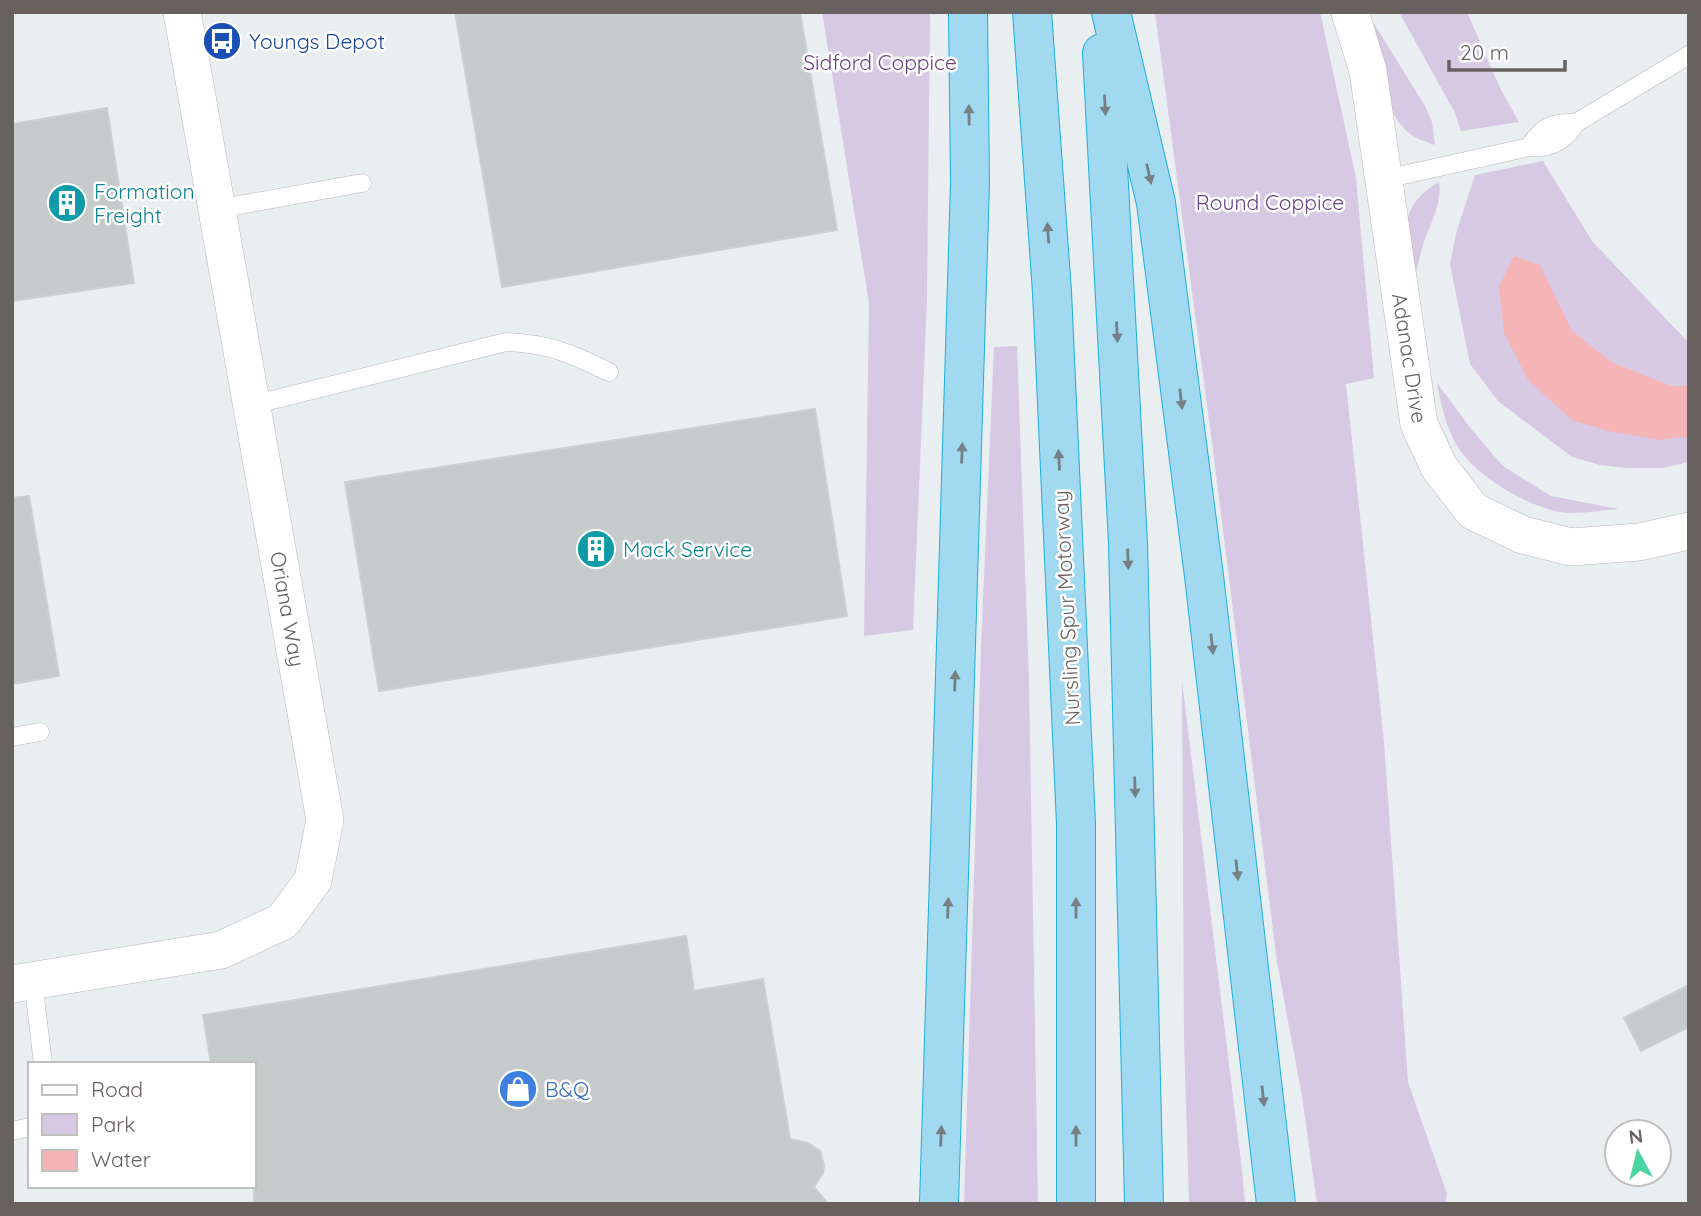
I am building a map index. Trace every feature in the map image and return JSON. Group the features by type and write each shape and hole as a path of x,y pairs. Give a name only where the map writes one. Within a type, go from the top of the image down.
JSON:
{"highway":[{"path":"939,1204 970,183 968,12"},
{"name":"Nursling Spur Motorway","path":"1032,12 1052,292 1076,824 1076,1204"},
{"path":"1100,12 1128,543 1144,1204"},
{"path":"1111,12 1158,217 1204,576 1276,1204"}],"street":[{"name":"Oriana Way","path":"23,982 221,950 283,921 313,880 325,820 182,12"},
{"name":"Adanac Drive","path":"1350,12 1368,71 1419,424 1440,467 1473,510 1523,535 1571,547 1639,542 1689,531"}],"lane":[{"path":"1385,179 1529,147 1538,134 1557,122 1576,123 1689,55"},
{"path":"217,209 362,183"},
{"path":"252,405 506,342 537,343 569,353 610,372"},
{"path":"12,737 40,732"},
{"path":"23,982 43,1062"}],"green space":[{"name":"Sidford Coppice","path":"822,12 930,12 927,299 913,630 864,636 869,303"},
{"name":"Round Coppice","path":"1155,12 1320,12 1356,178 1374,378 1346,384 1384,742 1408,1082 1447,1194 1445,1204 1317,1204 1302,1096 1277,962"},
{"path":"1399,12 1467,12 1500,88 1519,122 1461,131 1454,111"},
{"path":"1373,22 1425,106 1432,122 1435,145 1410,134 1392,111 1382,82"},
{"path":"1543,161 1592,241 1686,340 1689,338 1689,462 1663,468 1628,468 1600,465 1572,457 1498,401 1470,364 1450,264 1457,230 1475,175"},
{"path":"1439,182 1437,207 1422,248 1414,281 1407,237 1409,214 1424,192"},
{"path":"1017,346 1029,681 1038,1204 964,1204 981,647 994,347"},
{"path":"1437,383 1503,466 1551,496 1619,509 1582,513 1559,512 1522,499 1485,476 1466,458 1450,432"},
{"path":"1182,681 1245,1204 1189,1204 1184,1038"}],"water":[{"path":"1514,256 1540,265 1572,331 1613,363 1672,386 1689,386 1689,436 1660,440 1608,431 1572,420 1528,380 1504,333 1499,286"}],"building":[{"path":"455,12 800,12 837,230 502,287"},
{"name":"Formation Freight","path":"107,108 134,283 12,301 12,124"},
{"name":"Mack Service","path":"815,409 847,616 379,691 345,482"},
{"path":"29,496 59,676 12,684 12,498"},
{"name":"B&Q","path":"686,936 694,991 763,979 790,1139 808,1143 820,1151 823,1173 814,1187 828,1204 254,1204 256,1062 211,1062 203,1015"},
{"path":"1689,985 1689,1027 1641,1051 1624,1018"}],"place":[{"name":"Youngs Depot","path":"222,41"},
{"name":"Formation Freight","path":"67,203"},
{"name":"Mack Service","path":"596,549"},
{"name":"B&Q","path":"518,1089"}]}
